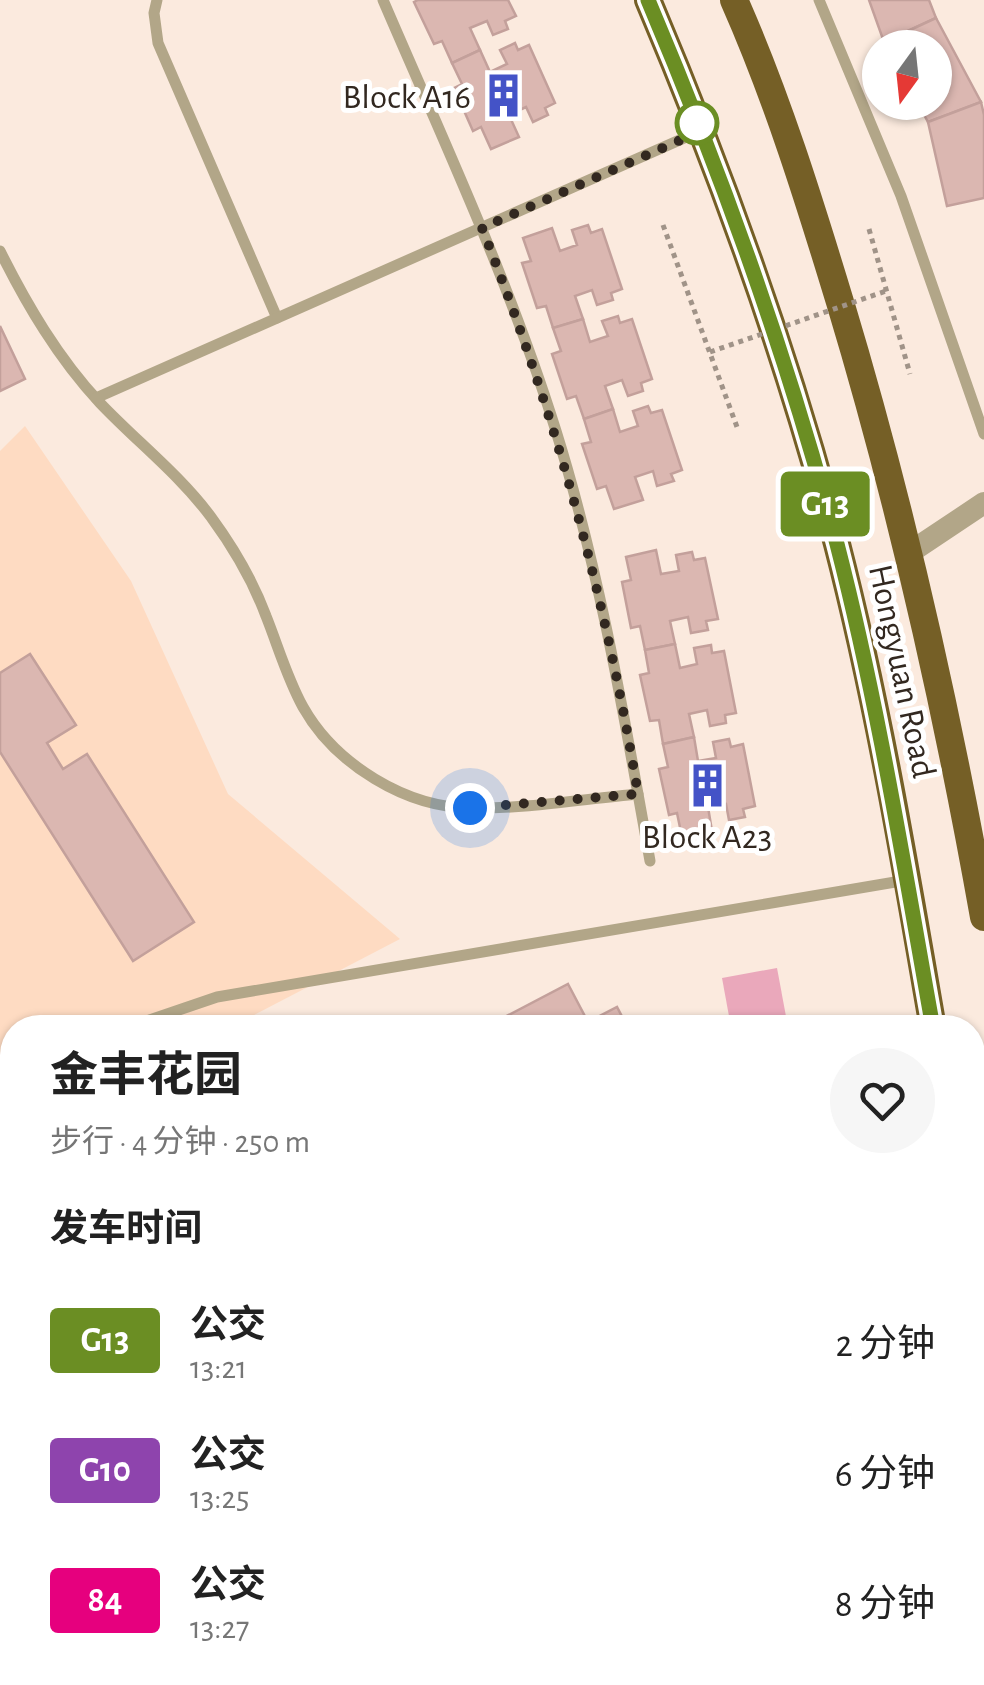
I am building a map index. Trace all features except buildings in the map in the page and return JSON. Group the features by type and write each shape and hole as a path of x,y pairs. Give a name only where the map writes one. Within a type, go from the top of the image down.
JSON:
{"highway":[{"name":"Hongyuan Road","path":"648,0 701,131 786,364 837,546 893,800 931,1015"},
{"name":"Hongyuan Road","path":"734,0 815,220 866,390 909,553 962,793 984,917"}],"street":[{"path":"909,553 984,503"}],"lane":[{"path":"157,0 154,13 158,43 277,318"},
{"path":"383,0 482,228 533,362 576,499 610,639 650,862"},
{"path":"819,0 901,196 984,434"},
{"path":"96,398 701,131"},
{"path":"0,251 49,337 96,398 174,473 210,515 257,595 304,710 335,749 374,780 420,800 470,808 638,794"},
{"path":"165,1015 218,997 907,880"}],"path":[{"path":"663,225 738,427"},
{"path":"869,229 910,374"},
{"path":"710,352 886,291"}],"shaded area":[{"path":"25,426 131,581 228,794 400,939 254,1015 0,1015 0,451"},
{"path":"777,968 786,1015 729,1015 722,978"}],"bus line":[{"name":"G13","path":"648,0 724,188 786,364 837,546 893,800 931,1015"}],"place":[{"name":"Block A16","path":"504,96"},
{"name":"Block A23","path":"707,786"}],"route":[{"path":"470,808 638,794 610,639 576,499 533,362 482,228 701,131 697,123"}]}
